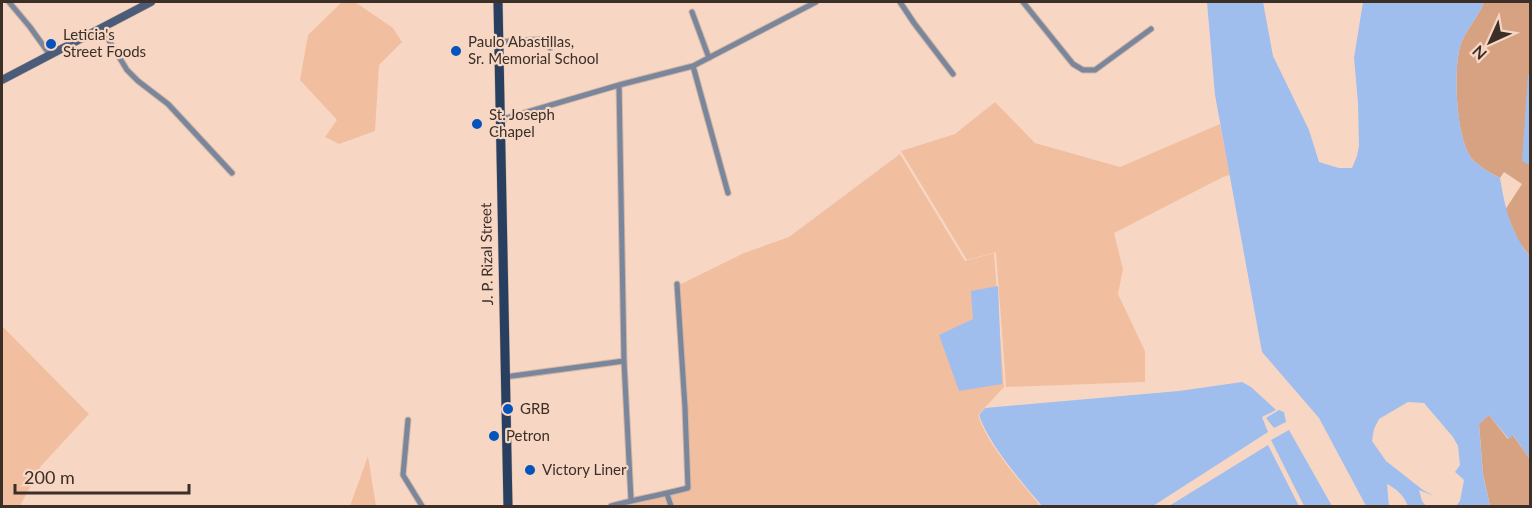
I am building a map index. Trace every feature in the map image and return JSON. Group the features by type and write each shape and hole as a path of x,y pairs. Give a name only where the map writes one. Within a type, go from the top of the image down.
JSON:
{"main road":[{"path":"2,80 151,2"},
{"name":"J. P. Rizal Street","path":"498,2 508,507"}],"street":[{"path":"9,2 50,55"},
{"path":"500,120 693,66 816,2"},
{"path":"900,2 953,74"},
{"path":"1023,2 1073,64 1083,70 1095,70 1151,29"},
{"path":"692,12 709,58"},
{"path":"102,28 128,70 138,81 168,104 232,173"},
{"path":"498,42 547,39 550,48"},
{"path":"693,66 728,193"},
{"path":"619,85 624,361 631,500"},
{"path":"611,507 631,500 688,488 677,284"},
{"path":"505,376 624,361"},
{"path":"408,420 404,475 422,507"},
{"path":"667,494 671,507"}],"shaded area":[{"path":"342,2 355,2 393,28 402,42 379,65 375,131 339,144 325,137 337,120 300,80 308,35"},
{"path":"1484,2 1530,2 1530,257 1518,240 1505,210 1522,184 1504,172 1500,178 1473,160 1467,151 1460,123 1457,72 1460,47"},
{"path":"995,102 1035,143 1120,167 1220,124 1230,175 1114,233 1123,269 1118,294 1145,351 1145,382 1006,387 996,252 967,260 901,151 955,134"},
{"path":"900,154 965,261 994,253 1004,387 978,415 982,427 997,451 1040,506 674,506 669,493 690,487 679,285 744,253 789,237"},
{"path":"2,326 89,414 41,466 20,506 2,506"},
{"path":"1489,415 1508,439 1512,434 1530,459 1530,506 1490,506 1483,474 1479,424"},
{"path":"368,456 376,506 350,506"},
{"path":"667,494 671,506 611,506"}],"water":[{"path":"1207,2 1263,2 1273,56 1309,130 1319,162 1339,168 1352,168 1359,146 1354,58 1363,2 1484,2 1460,47 1457,89 1460,123 1467,151 1473,160 1500,178 1510,220 1530,257 1530,459 1513,435 1509,439 1489,415 1479,424 1483,475 1490,506 1456,506 1460,501 1464,480 1455,472 1460,465 1458,446 1424,403 1408,402 1379,419 1372,441 1386,461 1434,496 1419,490 1426,506 1408,506 1400,493 1387,484 1389,506 1366,506 1319,418 1262,352 1215,95"},
{"path":"1528,74 1530,74 1530,165 1522,161"},
{"path":"998,286 1002,384 959,391 939,335 973,319 971,291"},
{"path":"1242,382 1251,387 1276,410 1262,417 1268,432 1153,506 1042,506 998,451 979,415 985,408 1179,391"},
{"path":"1279,410 1284,412 1286,422 1274,428 1266,418"},
{"path":"1289,430 1332,506 1304,506 1271,440"},
{"path":"1268,445 1299,506 1169,506"}],"place":[{"name":"Leticia's Street Foods","path":"51,44"},
{"name":"Paulo Abastillas, Sr. Memorial School","path":"456,51"},
{"name":"St. Joseph Chapel","path":"477,124"},
{"name":"GRB","path":"508,409"},
{"name":"Petron","path":"494,436"},
{"name":"Victory Liner","path":"530,470"}]}
